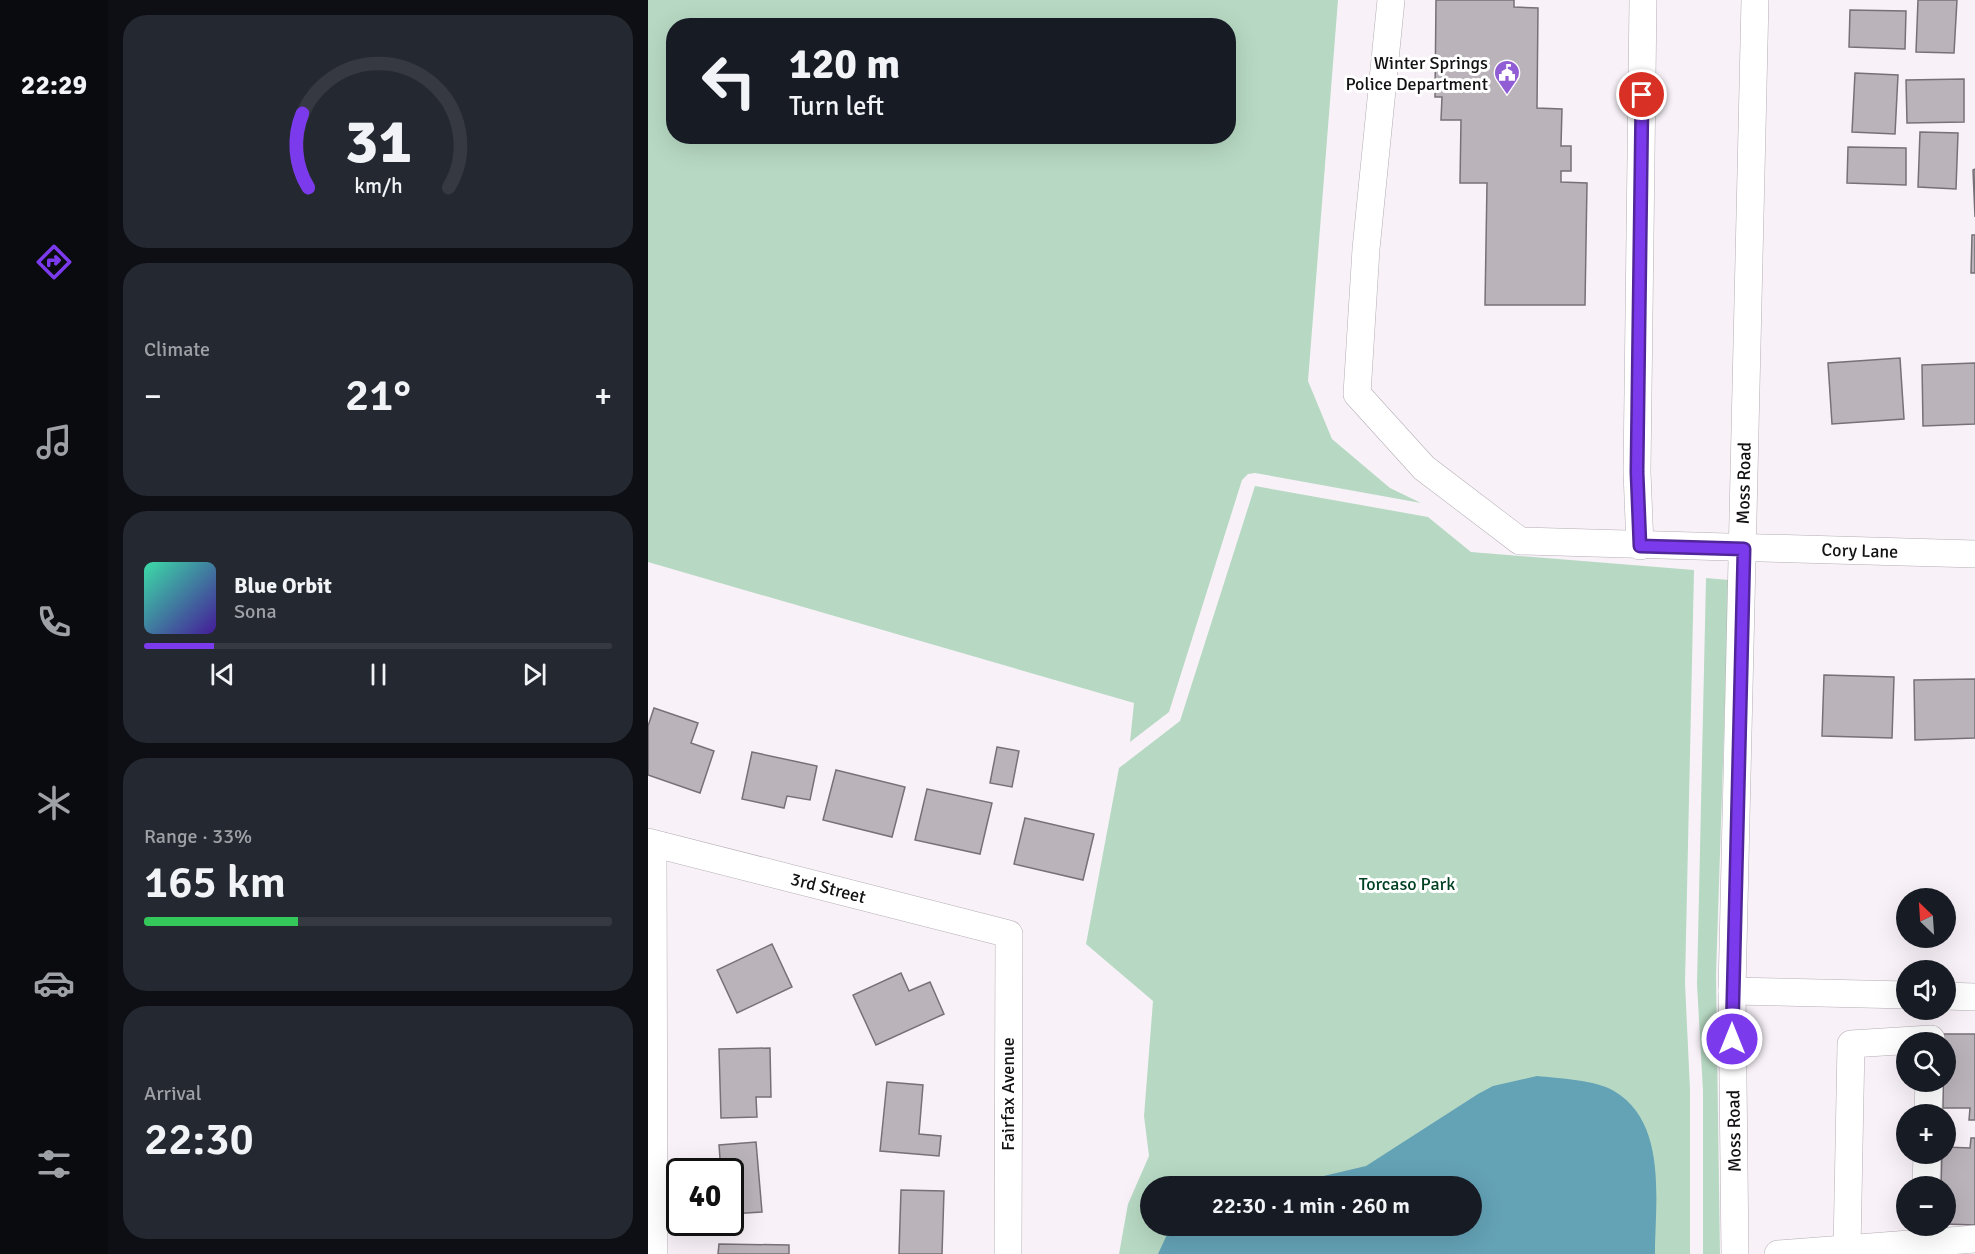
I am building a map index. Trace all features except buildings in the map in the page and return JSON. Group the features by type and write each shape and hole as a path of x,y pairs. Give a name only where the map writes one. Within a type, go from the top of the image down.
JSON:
{"street":[{"name":"Cory Lane","path":"1391,0 1366,249 1357,394 1424,468 1520,541 1975,554"},
{"path":"1640,546 1637,472 1643,0"},
{"name":"Moss Road","path":"1735,1254 1732,991 1755,0"},
{"path":"650,843 654,1254"},
{"name":"3rd Street","path":"650,843 1009,934"},
{"name":"Fairfax Avenue","path":"1008,1254 1009,934"},
{"path":"1732,991 1896,995"},
{"path":"1956,996 1975,997"},
{"path":"1847,1249 1851,1044 1896,1041"},
{"path":"1778,1254 1847,1249 1914,1236"},
{"path":"1944,1236 1975,1239"}],"green space":[{"path":"648,0 1338,0 1308,381 1332,439 1390,488 1421,503 1255,473 1248,474 1242,480 1169,712 1130,742 1134,703 648,562"},
{"name":"Torcaso Park","path":"1255,486 1428,517 1471,552 1694,570 1685,983 1690,1089 1690,1254 1119,1254 1128,1204 1140,1177 1140,1236 1482,1236 1482,1176 1140,1176 1149,1156 1144,1116 1153,1001 1086,944 1119,768 1180,721"},
{"path":"1706,578 1729,580 1716,975 1720,1254 1703,1254 1703,1091 1697,984"}],"water":[{"path":"1537,1076 1577,1080 1606,1087 1631,1105 1643,1123 1651,1143 1655,1165 1655,1254 1158,1254 1166,1236 1482,1236 1482,1176 1324,1176 1366,1166 1493,1086"}],"place":[{"name":"Winter Springs Police Department","path":"1507,96"}],"route":[{"path":"1642,95 1637,472 1640,546 1744,549 1732,1039"}]}
